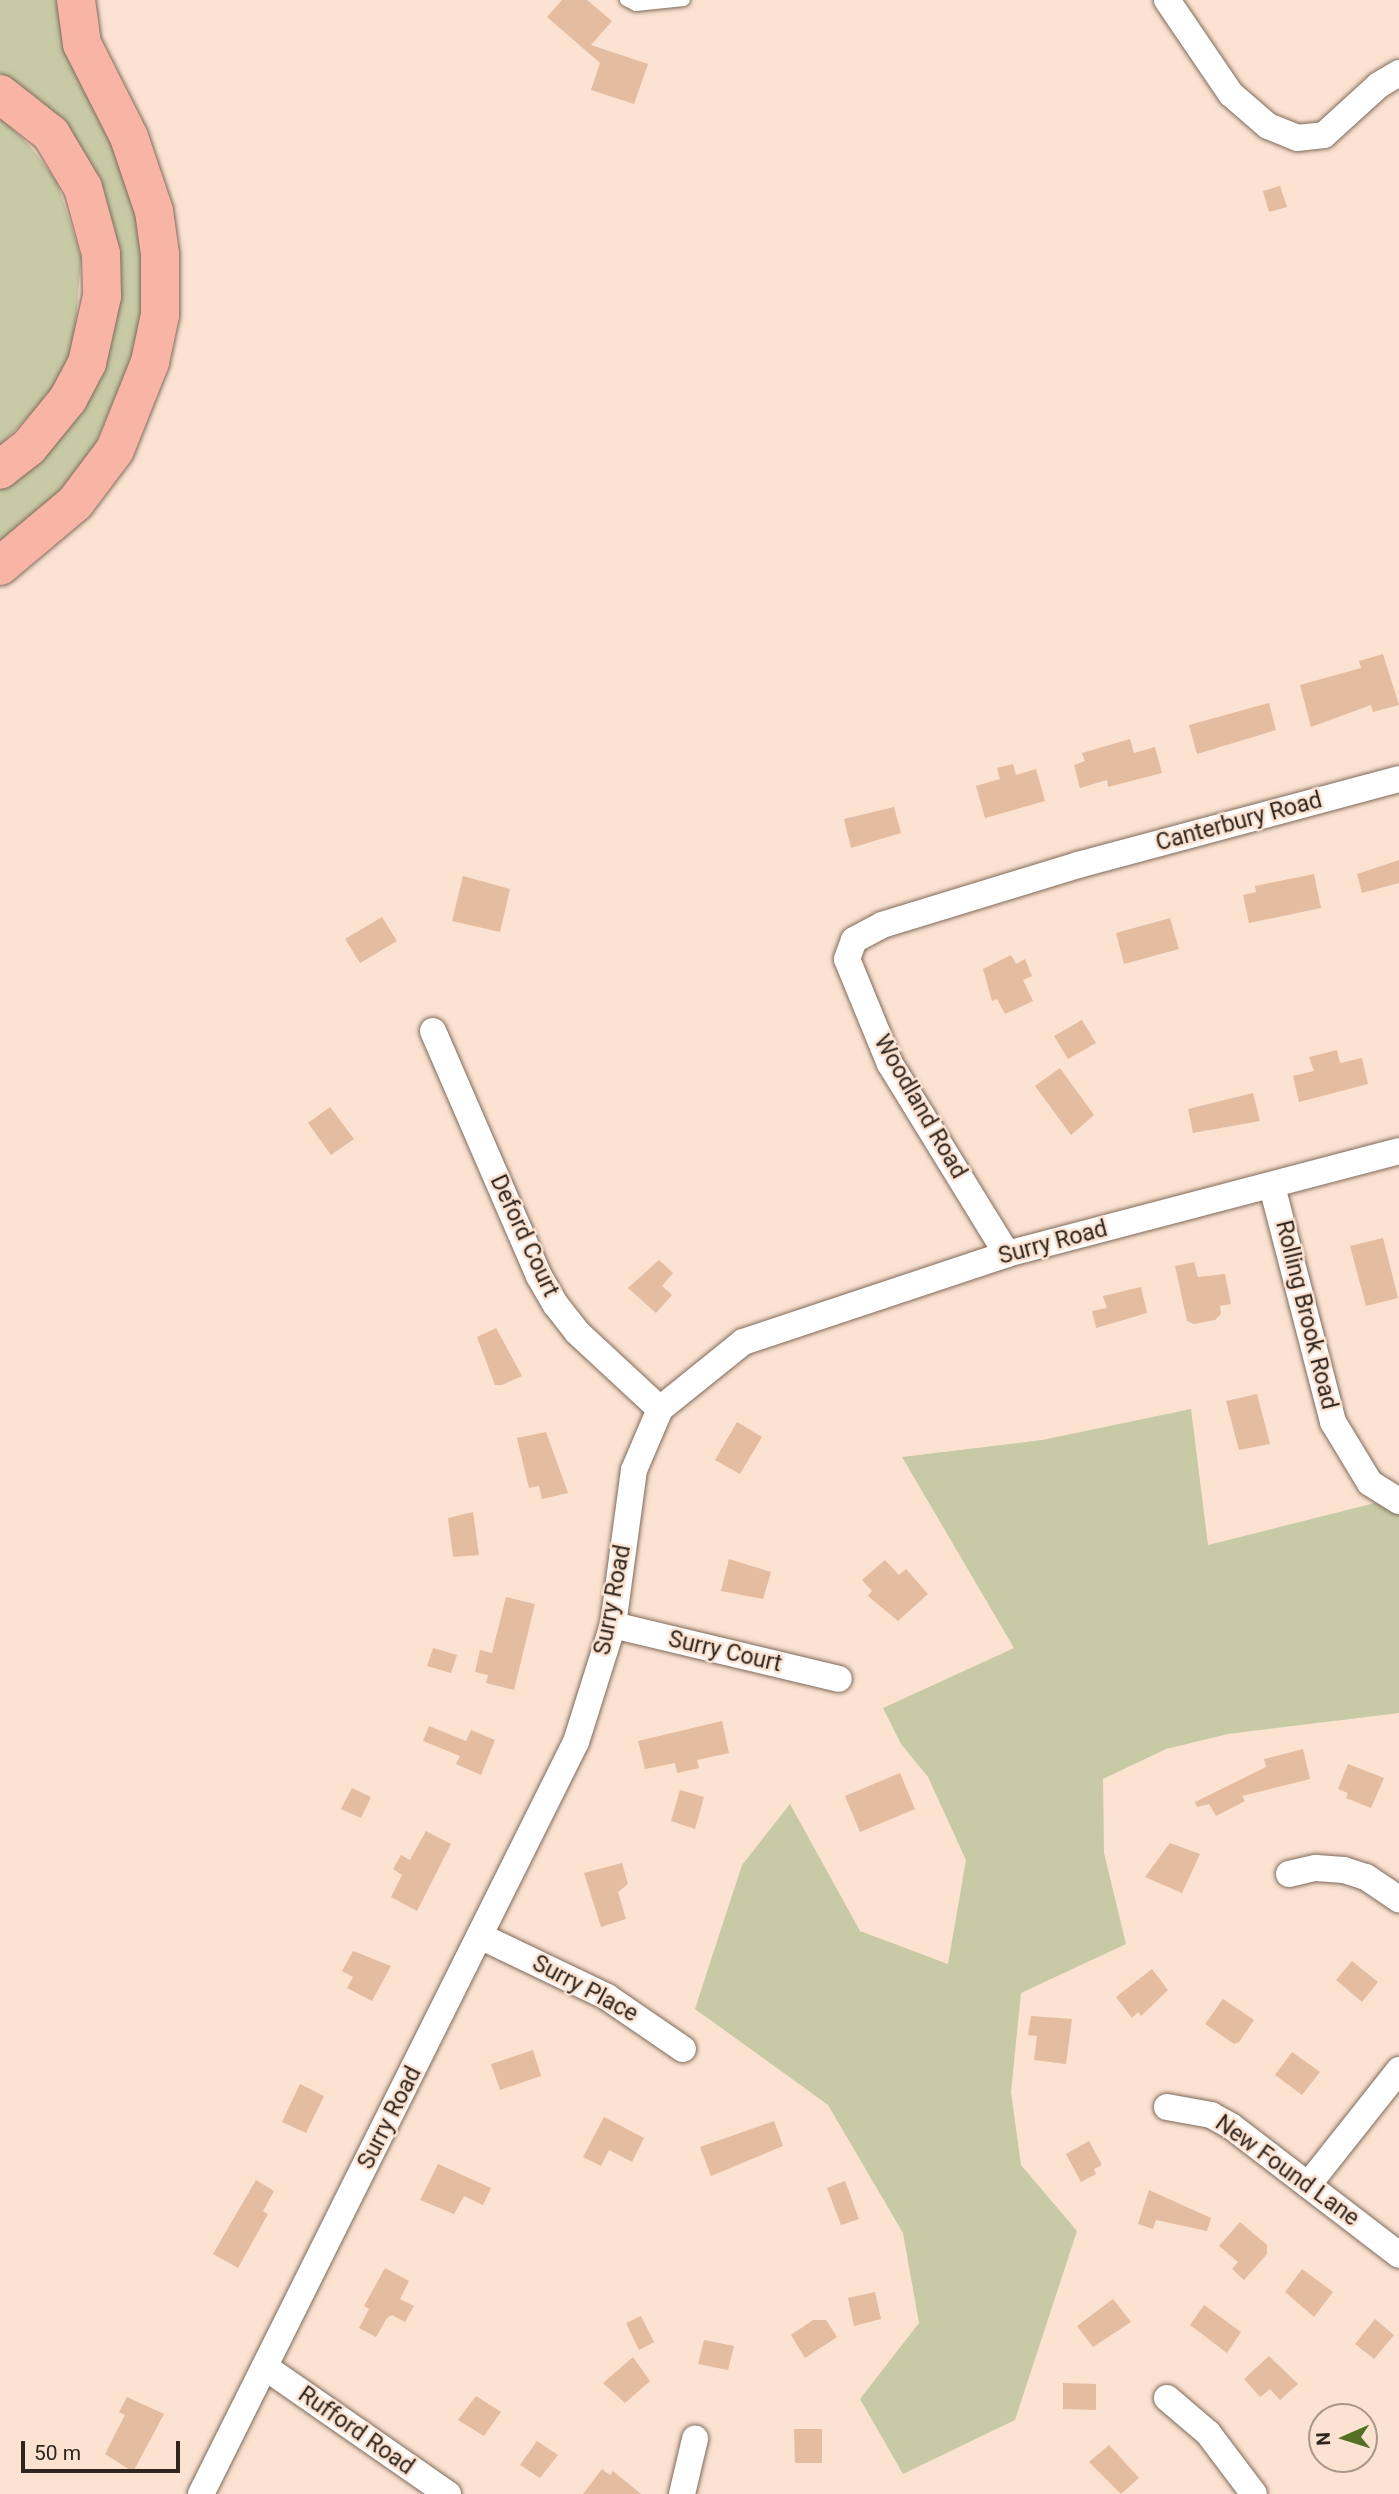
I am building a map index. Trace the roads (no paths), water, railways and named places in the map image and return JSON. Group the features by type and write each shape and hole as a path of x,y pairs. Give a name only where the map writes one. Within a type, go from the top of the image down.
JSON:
{"highway":[{"path":"0,566 75,503 115,450 150,362 160,315 160,254 153,211 129,137 86,53 76,0"},
{"path":"0,94 51,134 83,188 101,254 102,296 87,363 68,399 29,447 0,470"}],"street":[{"path":"1167,0 1231,94 1268,126 1297,138 1324,135 1379,85 1399,73"},
{"name":"Canterbury Road","path":"1078,865 1399,779"},
{"name":"Woodland Road","path":"1007,1254 890,1064 847,959 854,940 882,925 1078,865"},
{"name":"Deford Court","path":"433,1031 539,1276 556,1305 577,1332 660,1409"},
{"name":"Surry Road","path":"201,2494 482,1937 576,1742 612,1625 634,1470 660,1409 743,1342 1007,1254 1399,1151"},
{"name":"Rolling Brook Road","path":"1272,1186 1333,1422 1370,1483 1399,1501"},
{"name":"Surry Court","path":"612,1625 839,1679"},
{"path":"1289,1874 1316,1868 1344,1870 1366,1877 1399,1899"},
{"name":"Surry Place","path":"482,1937 607,1997 683,2049"},
{"path":"1308,2185 1399,2070"},
{"name":"New Found Lane","path":"1167,2106 1211,2115 1399,2255"},
{"name":"Rufford Road","path":"265,2367 448,2494"},
{"path":"1167,2398 1208,2433 1254,2494"},
{"path":"681,2494 695,2439"}],"lane":[{"path":"631,2 684,0"}]}
